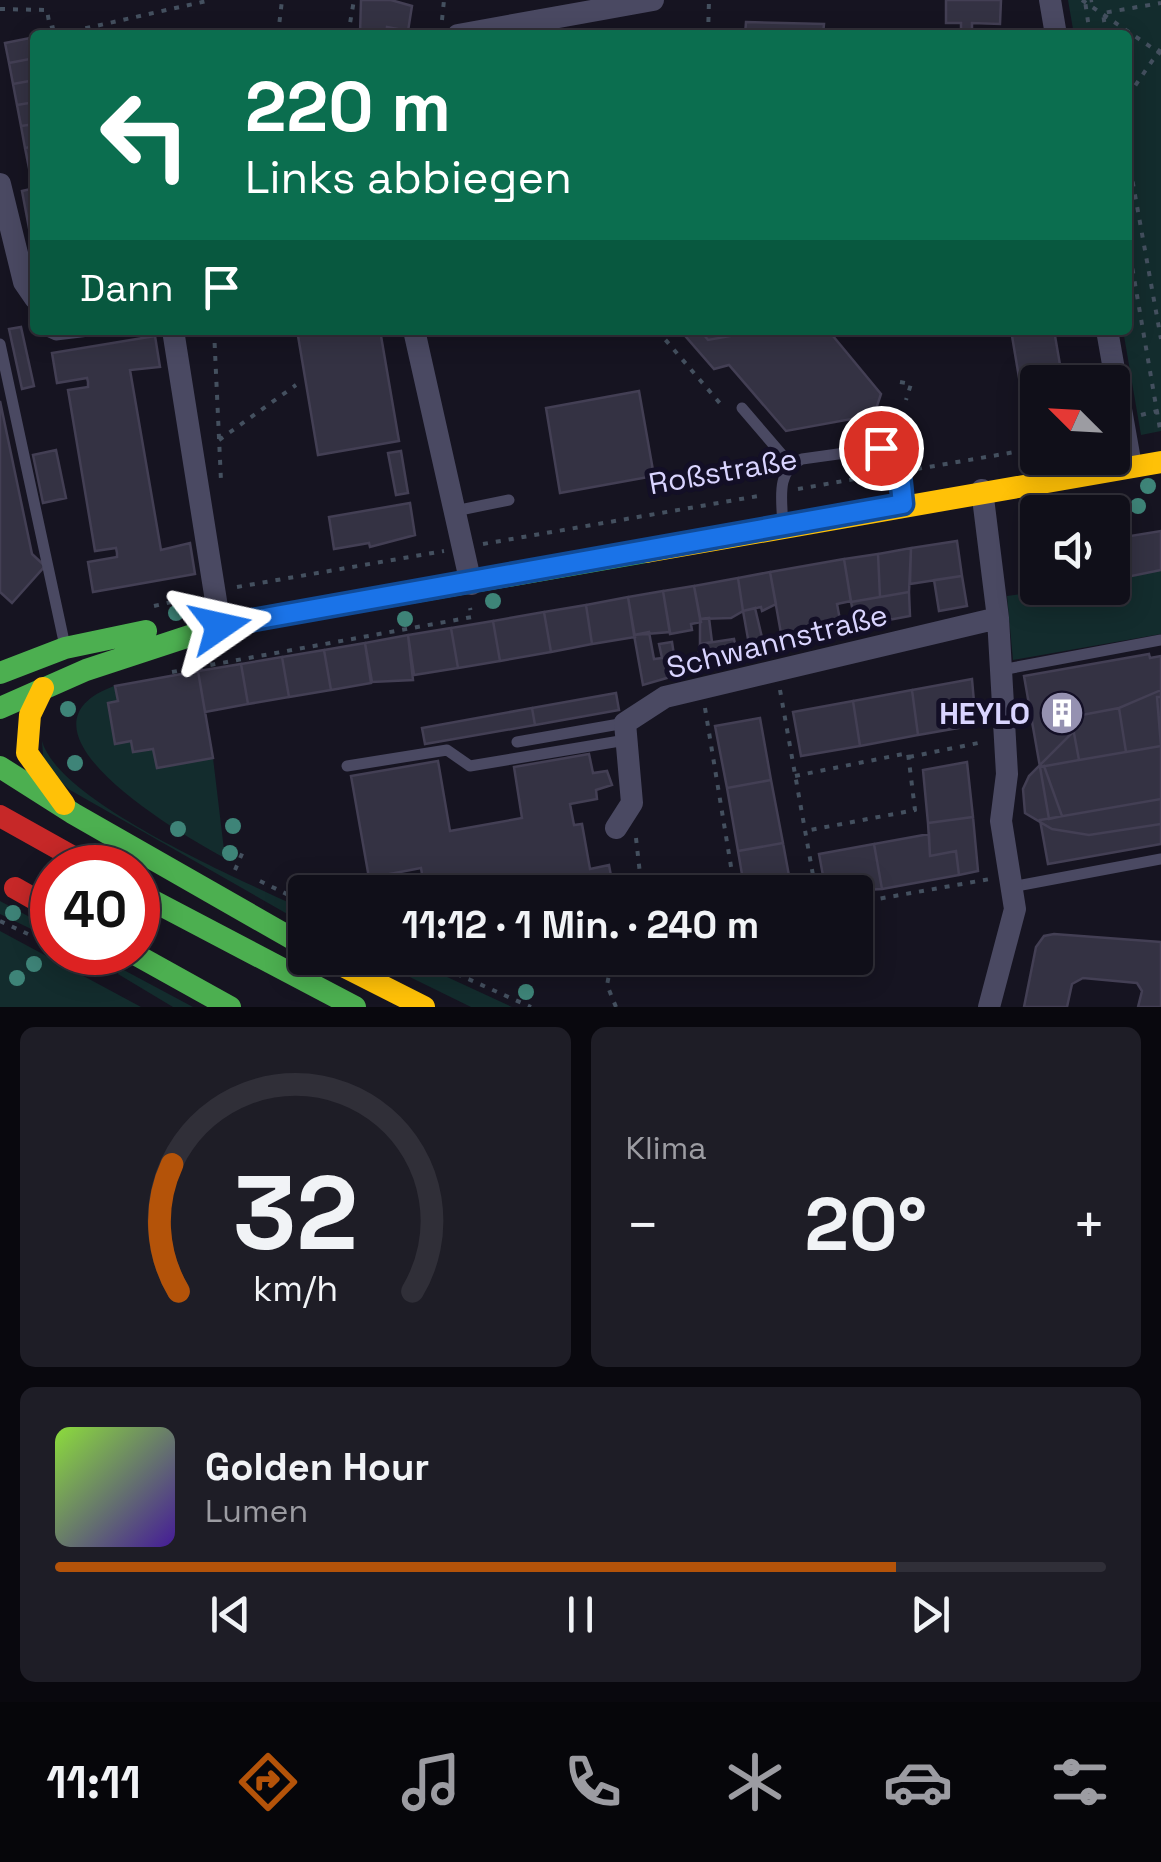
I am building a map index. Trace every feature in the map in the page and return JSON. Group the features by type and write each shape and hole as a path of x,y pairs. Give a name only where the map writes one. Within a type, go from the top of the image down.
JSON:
{"main road":[{"path":"0,708 43,688 220,626 982,490 1161,462"},
{"path":"0,673 66,648 154,630 196,632"},
{"path":"43,688 30,715 28,754 48,787 74,814"},
{"path":"0,768 288,936"},
{"path":"0,798 12,805 74,814"},
{"path":"0,816 52,845"},
{"path":"5,884 30,897"},
{"path":"160,904 355,1007"},
{"path":"160,968 230,1007"},
{"path":"361,975 424,1007"}],"street":[{"path":"1050,0 1055,30"},
{"path":"487,30 656,1"},
{"path":"0,184 30,291"},
{"path":"174,335 193,456 209,599 220,626"},
{"path":"415,335 471,584"},
{"path":"1108,335 1113,365"},
{"path":"1130,460 1131,466"},
{"path":"982,490 998,618 1005,738 1007,774 1001,822 1015,909 989,1007"},
{"name":"Schwannstraße","path":"625,732 666,697 998,618"},
{"path":"616,828 632,804 625,732"}],"lane":[{"path":"0,344 66,648"},
{"path":"742,408 790,464"},
{"path":"790,464 881,448 890,453 899,472 903,504"},
{"path":"783,526 782,492 790,464"},
{"path":"454,511 509,500"},
{"path":"1001,670 1161,640"},
{"path":"516,742 625,732"},
{"path":"348,766 447,750 470,766 625,732"},
{"path":"1010,882 1161,858"}],"path":[{"path":"81,30 210,0"},
{"path":"279,30 282,0"},
{"path":"349,30 354,0"},
{"path":"708,30 709,0"},
{"path":"1083,1 1093,0"},
{"path":"1083,1 1128,30"},
{"path":"1083,1 1089,30"},
{"path":"1103,13 1161,3"},
{"path":"0,9 46,10 50,28 59,26 59,30"},
{"path":"1103,13 1105,30"},
{"path":"1132,32 1160,51 1132,90"},
{"path":"1132,178 1161,339"},
{"path":"1132,266 1161,435"},
{"path":"214,335 222,498"},
{"path":"661,335 732,417 742,408"},
{"path":"900,382 912,384 906,400"},
{"path":"193,456 296,384"},
{"path":"1141,415 1159,411"},
{"name":"Roßstraße","path":"479,545 1020,451"},
{"path":"209,599 169,604 438,552"},
{"path":"166,673 472,618"},
{"path":"776,671 813,875"},
{"path":"702,689 732,875"},
{"path":"795,776 1005,738"},
{"path":"805,831 915,810 909,756"},
{"path":"632,804 640,875"},
{"path":"235,870 244,849"},
{"path":"873,901 1010,882"},
{"path":"459,975 530,1007"},
{"path":"608,975 607,984 616,1007"}],"green space":[{"path":"1068,0 1161,0 1161,431 1141,435 1124,335 1132,335 1132,30 1073,30"},
{"path":"1161,570 1161,634 1013,660 1007,596 1020,594 1020,605 1130,605 1130,577"},
{"path":"114,686 118,701 108,703 115,744 131,741 133,752 153,749 157,768 213,758 225,858 138,803 108,778 86,752 76,727 84,704"},
{"path":"42,741 56,765 82,790 200,861 288,902 288,914 70,790 44,768"},
{"path":"0,901 30,917 30,928 0,914"},
{"path":"0,931 30,947 30,975 82,975 141,1007 0,1007"},
{"path":"120,975 133,975 193,1007 173,1007"},
{"path":"406,975 443,975 512,1007 471,1007"}],"building":[{"path":"361,0 391,0 412,6 408,30 360,30"},
{"path":"946,0 1001,0 1000,24 972,23 972,30 961,29 961,23 946,23"},
{"path":"746,22 824,24 823,30 745,30"},
{"path":"30,38 30,59 9,63 5,43"},
{"path":"30,59 30,81 13,84 9,63"},
{"path":"30,81 30,103 17,105 13,84"},
{"path":"30,103 30,125 21,126 17,105"},
{"path":"30,125 30,147 25,148 21,126"},
{"path":"30,189 30,233 22,191"},
{"path":"21,327 34,386 22,389 9,329"},
{"path":"298,335 381,335 399,441 318,455"},
{"path":"684,335 704,335 708,340 736,335 832,335 881,394 874,415 786,431 729,365 714,369"},
{"path":"704,335 736,335 708,340"},
{"path":"1012,335 1055,335 1060,365 1020,365 1020,384"},
{"path":"155,336 160,367 130,370 161,550 190,543 195,574 93,592 88,562 117,557 117,553 116,548 95,551 68,390 88,387 88,382 87,378 57,383 52,353"},
{"path":"639,391 654,476 560,493 546,408"},
{"path":"0,401 32,554 45,566 12,603 0,592"},
{"path":"56,450 66,498 43,503 33,455"},
{"path":"401,451 408,493 396,495 388,453"},
{"path":"410,503 415,535 370,547 369,543 334,549 329,517"},
{"path":"1161,531 1161,570 1130,576 1130,536"},
{"path":"957,541 962,576 910,584 911,548"},
{"path":"911,548 909,592 880,597 878,554"},
{"path":"878,554 880,597 851,602 844,559"},
{"path":"844,559 851,601 837,604 841,625 782,639 770,572"},
{"path":"770,572 776,604 762,611 761,607 743,611 738,578"},
{"path":"962,576 967,606 939,611 934,580"},
{"path":"738,578 743,611 731,618 700,619 694,586"},
{"path":"694,586 701,622 691,624 692,630 670,634 663,591"},
{"path":"663,591 670,632 634,635 628,597"},
{"path":"909,592 910,616 856,626 851,602"},
{"path":"628,597 635,637 592,644 586,605"},
{"path":"586,605 592,644 551,652 544,612"},
{"path":"755,608 764,646 750,650 743,611"},
{"path":"544,612 551,652 500,661 493,621"},
{"path":"709,618 712,642 700,644 700,619"},
{"path":"493,621 500,661 458,668 451,628"},
{"path":"451,628 458,668 414,675 408,635"},
{"path":"649,632 654,659 662,658 659,644 672,642 677,675 643,685 634,635"},
{"path":"408,635 413,680 372,682 365,643"},
{"path":"734,639 737,654 697,668 700,644"},
{"path":"365,643 371,683 331,690 324,650"},
{"path":"324,650 331,690 289,697 282,657"},
{"name":"HEYLO","path":"1149,654 1150,658 1161,656 1161,697 1157,697 1161,746 1126,752 1119,708 1071,717 1079,760 1040,767 1024,676"},
{"path":"282,657 289,697 248,704 241,664"},
{"path":"241,664 248,704 205,712 198,671"},
{"path":"198,671 213,758 157,768 153,749 133,752 131,741 115,744 108,703 118,701 115,686"},
{"path":"972,679 976,725 918,735 912,690"},
{"path":"912,690 918,735 860,746 853,701"},
{"path":"1161,690 1161,824 1089,835 1052,829 1025,813 1023,789 1029,776 1074,731 1071,717 1119,708"},
{"path":"616,693 619,710 535,725 532,708"},
{"path":"853,701 860,746 801,756 793,712"},
{"path":"532,708 535,725 425,744 422,728"},
{"path":"1119,708 1126,752 1079,760 1071,717"},
{"path":"760,718 771,780 727,788 715,726"},
{"path":"589,754 593,773 607,771 612,785 596,790 597,799 570,804 574,825 582,824 590,869 609,865 611,875 422,875 421,868 368,875 351,776 438,761 450,831 522,818 514,767"},
{"path":"967,762 973,817 928,823 923,770"},
{"path":"1044,766 1062,816 1049,819 1040,767"},
{"path":"771,780 783,843 738,851 727,788"},
{"path":"1161,799 1161,844 1048,864 1040,820"},
{"path":"973,817 978,871 959,875 956,851 930,856 928,823"},
{"path":"929,834 930,856 956,851 959,875 882,889 874,844"},
{"path":"783,843 789,875 742,875 738,851"},
{"path":"874,844 882,889 873,889 873,875 823,875 819,854"},
{"path":"1044,936 1161,942 1161,1007 1138,1007 1142,991 1137,983 1083,978 1072,984 1067,1007 1024,1007 1036,947"}],"traffic: fast":[{"path":"0,708 86,670 220,626 646,552"},
{"path":"0,673 65,648 146,631"},
{"path":"0,767 74,814"},
{"path":"74,814 288,936"},
{"path":"160,905 355,1007"},
{"path":"160,968 230,1007"}],"traffic: slow":[{"path":"646,552 1161,462"},
{"path":"43,688 30,715 27,753 64,804"},
{"path":"361,975 424,1007"}],"traffic: jam":[{"path":"0,816 52,845"},
{"path":"15,888 30,897"}],"place":[{"name":"HEYLO","path":"1062,713"}],"route":[{"path":"220,626 903,504 899,466 881,448"}]}
